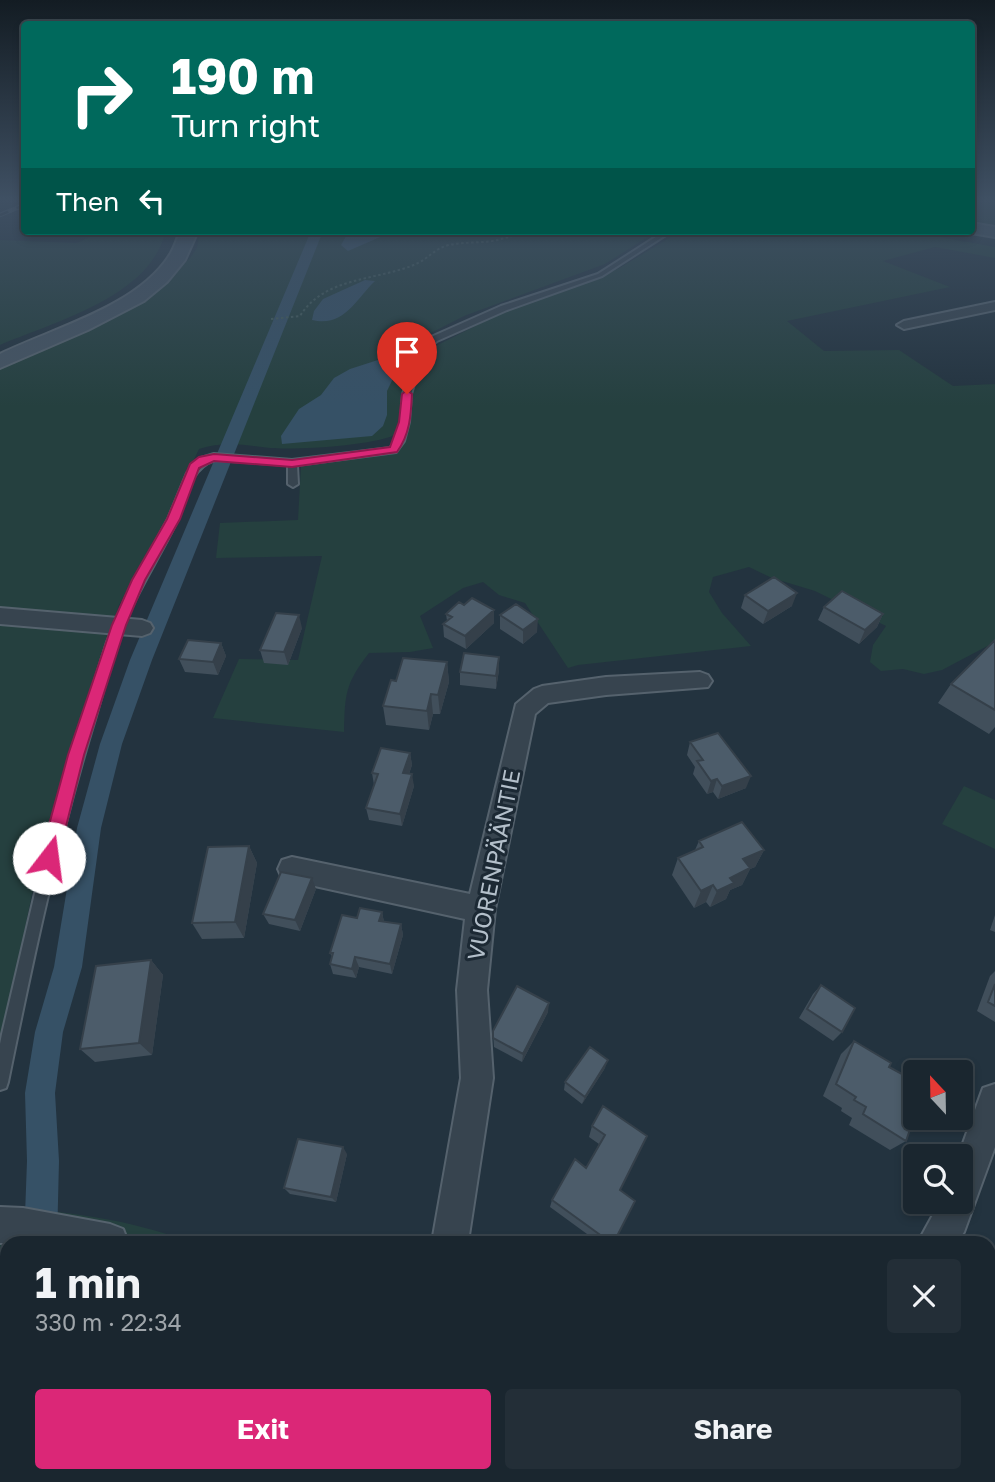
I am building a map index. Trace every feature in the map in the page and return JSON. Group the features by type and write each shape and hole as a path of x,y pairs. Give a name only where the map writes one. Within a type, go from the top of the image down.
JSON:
{"main road":[{"path":"0,362 93,320 138,295 170,268"}],"street":[{"path":"904,325 995,306"},
{"path":"0,616 142,628"},
{"name":"VUORENPÄÄNTIE","path":"451,1236 477,1078 472,990 481,909 524,710 542,695 606,687 700,681"},
{"path":"292,869 481,909"},
{"path":"973,1161 995,1100"},
{"path":"940,1236 953,1214"},
{"path":"11,1226 79,1236"}],"lane":[{"path":"0,1082 42,883 76,755 119,625 138,580 173,519 194,466 203,459 214,457 292,463 393,450 400,441 405,422 407,394 420,351 433,340 504,308 600,275 611,268"},
{"path":"292,463 293,484"}],"path":[{"path":"271,318 300,316 320,295 353,281 402,268"}],"green space":[{"path":"0,268 145,268 118,292 95,305 0,345"},
{"path":"179,268 594,268 464,316 418,342 414,363 402,389 400,422 395,435 368,442 315,448 226,444 199,449 165,521 119,605 32,894 0,1052 0,368 23,359 168,279"},
{"path":"901,268 950,287 787,321 824,351 899,350 953,386 995,384 995,642 942,670 924,674 903,669 881,671 870,662 873,645 886,626 815,591 772,578 749,567 713,577 709,592 722,613 751,646 568,668 525,603 499,595 483,582 463,588 420,616 433,648 410,652 369,653 355,673 348,690 344,732 213,718 239,659 298,660 322,556 216,558 220,523 298,520 301,466 398,452 407,436 414,383 428,350 497,315 618,269"},
{"path":"964,786 995,800 995,849 942,824"},
{"path":"0,1207 96,1217 172,1236 0,1236"}],"water":[{"path":"365,280 375,281 341,316 333,320 312,320 314,311 323,299"},
{"path":"381,359 393,359 400,364 387,391 387,415 383,426 372,436 282,444 281,436 299,409 321,395 334,378 350,369"}],"building":[{"path":"774,577 797,593 768,611 745,595"},
{"path":"842,591 883,614 865,630 824,607"},
{"path":"472,598 494,610 465,636 443,624 452,617 446,614 459,602 464,605"},
{"path":"516,604 538,619 523,630 500,615"},
{"path":"276,613 299,615 284,652 260,650"},
{"path":"188,640 221,643 213,662 179,659"},
{"path":"995,640 995,710 951,684"},
{"path":"464,653 499,657 496,676 460,672"},
{"path":"403,658 447,662 438,695 431,694 427,711 383,706 391,680 396,681"},
{"path":"718,733 751,776 722,786 717,779 711,781 697,761 703,760 690,742"},
{"path":"381,748 410,753 403,773 412,774 400,814 366,808 378,774 372,773"},
{"path":"742,822 764,850 743,859 750,868 730,878 734,883 717,891 713,885 701,891 678,858 703,847 699,841"},
{"path":"249,846 235,922 192,923 208,847"},
{"path":"281,872 312,878 295,920 263,914"},
{"path":"360,908 382,912 379,921 401,924 390,964 355,957 352,969 330,964 333,953 330,953 342,915 357,918"},
{"path":"151,960 139,1043 80,1049 96,966"},
{"path":"995,984 995,1006 988,1002"},
{"path":"821,985 855,1008 842,1032 807,1009"},
{"path":"517,986 549,1003 523,1054 493,1038 493,1031"},
{"path":"854,1041 891,1063 889,1067 903,1075 903,1130 910,1130 906,1141 863,1114 866,1107 836,1084"},
{"path":"590,1047 608,1060 585,1097 565,1082"},
{"path":"603,1106 647,1136 620,1190 635,1201 617,1236 602,1236 552,1200 575,1159 586,1168 605,1135 592,1126"},
{"path":"298,1139 343,1147 331,1197 284,1188"}],"waterway":[{"path":"40,1236 43,1161 40,1093 49,1032 68,967 89,828 111,744 141,660 302,268"}],"route":[{"path":"49,858 76,755 119,625 138,580 173,519 194,466 203,459 214,457 292,463 393,450 400,441 405,422 407,394"}]}
